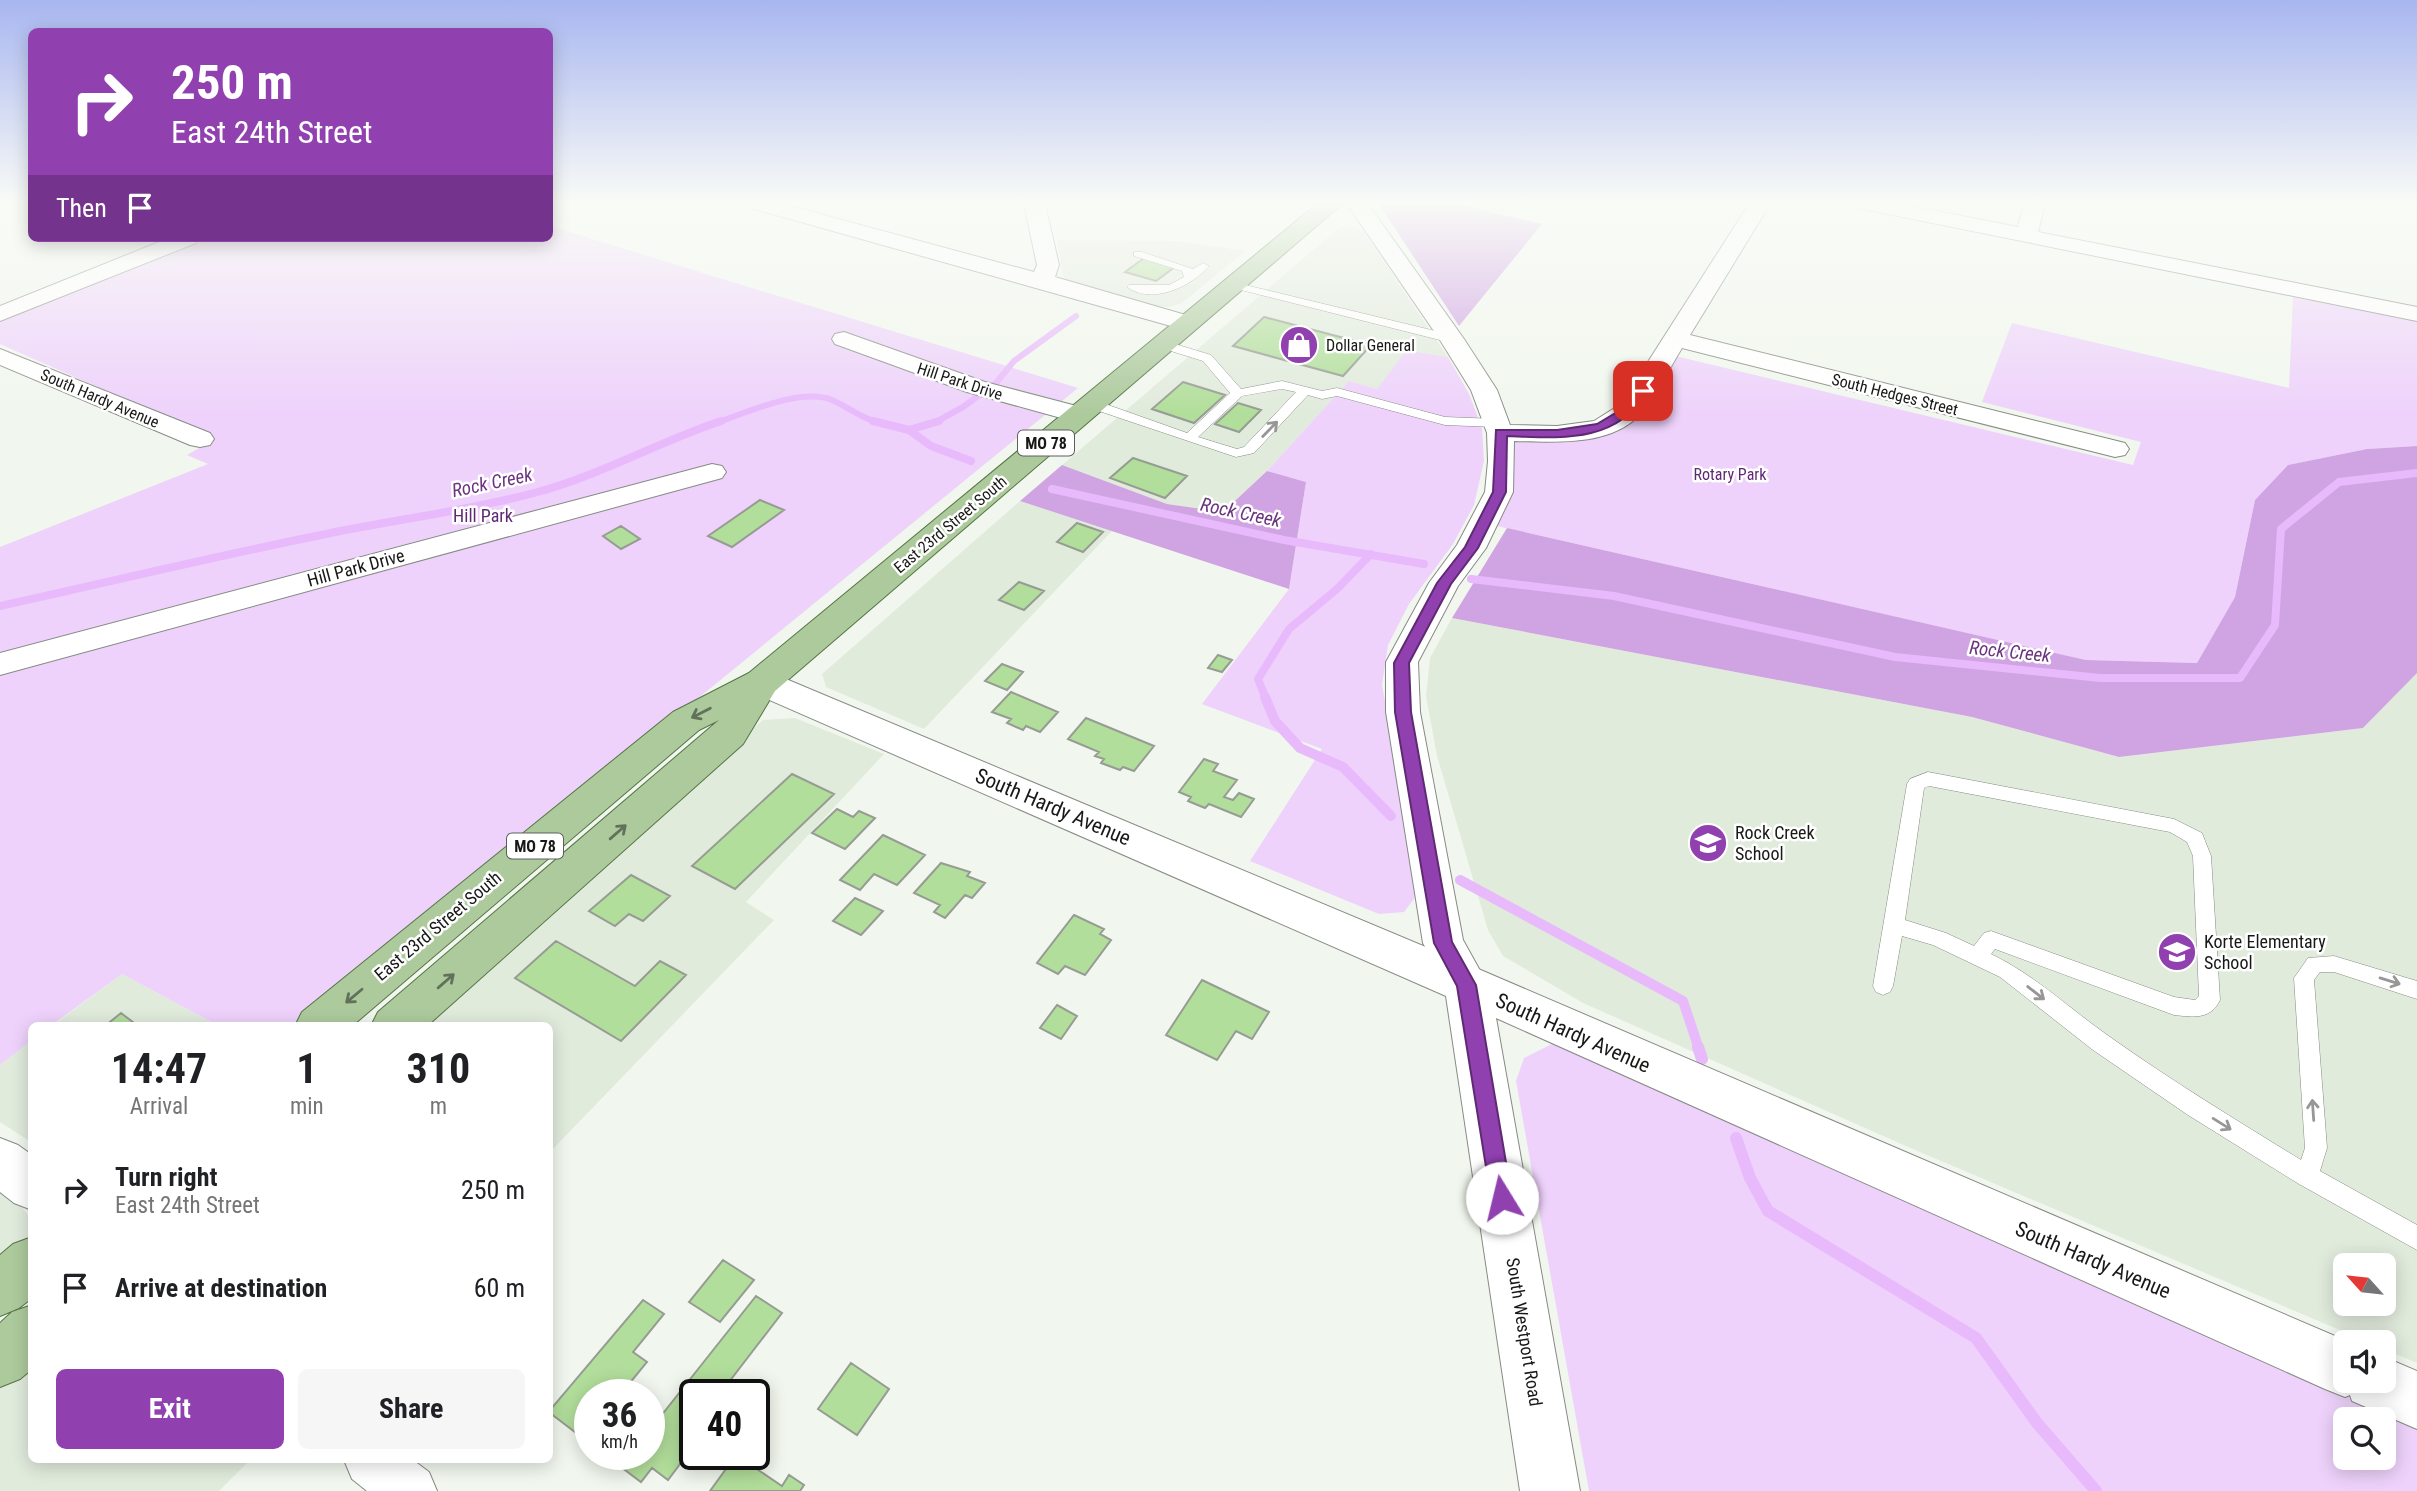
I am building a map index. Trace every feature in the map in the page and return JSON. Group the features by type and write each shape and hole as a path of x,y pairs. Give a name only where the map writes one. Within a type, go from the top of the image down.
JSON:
{"main road":[{"name":"East 23rd Street South","path":"323,1022 686,721 762,682 1247,274"},
{"name":"East 23rd Street South","path":"399,1022 730,734 762,682"},
{"path":"0,1289 28,1267"},
{"path":"0,1359 28,1335"}],"street":[{"path":"0,314 100,274"},
{"path":"1015,274 1187,323"},
{"path":"1042,281 1045,274"},
{"name":"South Westport Road","path":"1405,274 1452,339 1484,390 1498,428 1502,461 1499,492 1471,548 1444,583 1402,663 1403,712 1443,943 1467,985 1550,1491"},
{"path":"1498,428 1557,434 1601,428 1631,409 1717,274"},
{"path":"2214,274 2417,314"},
{"name":"Hill Park Drive","path":"844,339 985,390 1086,410"},
{"name":"South Hedges Street","path":"1676,339 2115,449"},
{"name":"South Hardy Avenue","path":"0,356 200,439"},
{"name":"Hill Park Drive","path":"0,664 712,472"},
{"name":"South Hardy Avenue","path":"762,682 1467,985 2333,1364"},
{"path":"0,1161 28,1183"},
{"path":"2396,1391 2417,1400"},
{"path":"375,1463 410,1491"}],"lane":[{"path":"1189,274 1190,278"},
{"path":"1133,287 1161,290 1180,286 1195,274"},
{"path":"1233,285 1452,339"},
{"path":"1162,344 1207,358 1238,393"},
{"path":"1189,438 1238,393 1282,385 1322,395 1337,392 1445,421 1498,428"},
{"path":"1086,410 1236,453 1249,450 1305,391"},
{"path":"1883,986 1916,784 1928,779 2174,826 2195,838 2202,856 2210,1000 2198,1009 2174,1006 1991,939 1979,955"},
{"path":"1894,925 1979,955 2007,971 2101,1043 2196,1108 2307,1177 2417,1238"},
{"path":"2307,1177 2316,1148 2304,978 2315,964 2333,964 2417,990"}],"shaded area":[{"path":"1218,274 1182,303 1168,307 1154,306 1067,282 1063,275"},
{"path":"1286,274 1392,274 1448,357 1408,350 1377,389 1349,381 1267,471 1223,512 1167,504 1062,465"},
{"path":"1425,274 1502,274 1459,326"},
{"path":"2417,446 2417,673 2363,728 2119,757 1972,717 1452,618 1507,528 2086,660 2197,663 2235,597 2255,500 2288,465 2367,449"},
{"path":"1062,465 1167,504 1223,512 1267,471 1306,482 1289,589 1020,501"},
{"path":"1020,501 1112,531 924,729 826,687 822,674"},
{"path":"1452,618 1972,717 2119,757 2363,728 2417,673 2417,1363 2396,1354 2396,1330 2340,1330 1908,1147 1583,1003 1503,956 1488,930 1437,756 1426,696 1430,658"},
{"path":"795,718 884,754 746,902 774,920 553,1149 553,1022 418,1022 763,720"},
{"path":"122,974 211,1022 57,1022"},
{"path":"28,1043 28,1140 0,1122 0,1065"},
{"path":"0,1190 22,1207 28,1215 28,1239 20,1252 0,1269"},
{"path":"28,1363 28,1463 247,1463 219,1491 0,1491 0,1387"}],"green space":[{"name":"Hill Park","path":"114,274 705,274 1078,388 302,1022 211,1022 122,974 56,1022 28,1022 28,1043 0,1065 0,547 208,464 187,455 215,439 0,344 0,320"},
{"name":"Rotary Park","path":"2293,297 2417,321 2417,446 2367,449 2288,465 2255,500 2235,597 2197,663 2086,660 1484,523 1500,433 1601,428 1667,354 2133,465 2141,442 1982,402 2012,323 2289,388"},
{"path":"1407,350 1448,357 1469,394 1482,428 1484,461 1474,505 1453,544 1409,604 1388,645 1382,685 1418,878 1414,899 1404,912 1379,914 1250,861 1322,749 1202,704 1289,589 1306,482 1267,471 1349,381 1377,389"},
{"path":"1554,1043 2333,1384 2333,1393 2353,1393 2385,1407 2333,1407 2333,1470 2396,1470 2396,1412 2417,1421 2417,1491 1589,1491 1516,1081 1524,1058"}],"building":[{"path":"1130,274 1166,274 1156,281"},
{"path":"1264,317 1371,345 1343,376 1233,346"},
{"path":"1183,382 1225,395 1194,423 1152,409"},
{"path":"1238,403 1261,410 1239,432 1215,424"},
{"path":"1133,458 1187,476 1165,498 1110,478"},
{"path":"760,500 784,510 732,547 708,536"},
{"path":"1077,523 1103,532 1083,552 1057,542"},
{"path":"621,526 640,539 621,549 603,536"},
{"path":"1019,582 1044,591 1024,610 999,600"},
{"path":"1218,655 1232,660 1222,672 1208,668"},
{"path":"1002,664 1023,672 1007,690 985,681"},
{"path":"1011,692 1058,712 1040,732 1026,726 1023,730 1007,723 1011,719 992,712"},
{"path":"1086,718 1154,746 1134,771 1123,767 1120,770 1101,763 1104,759 1095,756 1099,752 1068,739"},
{"path":"1204,759 1218,764 1213,771 1237,780 1224,797 1233,800 1239,793 1254,799 1241,817 1209,804 1205,808 1188,801 1191,797 1179,792"},
{"path":"792,774 834,794 735,889 692,866"},
{"path":"837,809 853,817 859,811 875,818 845,849 812,833"},
{"path":"883,835 925,855 897,885 874,874 860,890 840,880"},
{"path":"941,863 970,872 967,876 985,883 972,898 965,895 945,918 934,912 940,905 914,893"},
{"path":"631,875 670,896 643,921 629,914 615,926 589,911"},
{"path":"855,898 883,911 861,935 833,921"},
{"path":"1074,915 1104,929 1100,934 1111,940 1085,975 1065,966 1058,974 1037,963"},
{"path":"556,941 635,986 660,961 686,975 621,1041 515,978"},
{"path":"1202,980 1269,1012 1252,1039 1236,1031 1217,1060 1166,1035"},
{"path":"1057,1005 1077,1016 1061,1039 1040,1028"},
{"path":"121,1013 133,1022 110,1022"},
{"path":"723,1260 754,1280 720,1322 689,1302"},
{"path":"756,1296 782,1313 731,1379 690,1379"},
{"path":"643,1300 664,1314 633,1352 647,1362 633,1379 576,1379"},
{"path":"851,1363 889,1389 857,1435 818,1409"},
{"path":"574,1382 574,1431 553,1415 553,1406"},
{"path":"679,1393 679,1465 668,1480 655,1470 665,1470 665,1411"},
{"path":"625,1470 650,1470 641,1482"},
{"path":"725,1470 758,1470 782,1486 789,1475 804,1485 800,1491 710,1491"}],"waterway":[{"path":"936,422 963,407 996,383 1014,361 1076,316"},
{"name":"Rock Creek","path":"716,423 774,403 805,397 832,400 873,421"},
{"name":"Rock Creek","path":"0,606 289,541 484,505 534,493 582,478 721,421"},
{"name":"Rock Creek","path":"873,421 909,430"},
{"name":"Rock Creek","path":"873,421 880,423"},
{"path":"909,430 936,422"},
{"name":"Rock Creek","path":"909,430 931,446 971,461"},
{"name":"Rock Creek","path":"1471,579 1614,596 1895,657 2100,678 2240,678 2275,625 2281,529 2339,482 2417,473"},
{"name":"Rock Creek","path":"1052,489 1284,540 1370,555"},
{"path":"1266,699 1258,679 1289,629 1337,589 1370,555"},
{"name":"Rock Creek","path":"1370,555 1424,564"},
{"path":"1265,697 1275,721 1300,748 1343,767 1391,816"},
{"path":"1460,880 1683,1001 1699,1049"},
{"path":"1698,1047 1702,1059"},
{"path":"1736,1138 1750,1178 1768,1211 1976,1338 2037,1423 2096,1491"}],"place":[{"name":"Dollar General","path":"1299,345"},
{"name":"Rock Creek School","path":"1708,843"},
{"name":"Korte Elementary School","path":"2177,952"}],"route":[{"path":"1502,1198 1467,985 1443,943 1403,712 1402,663 1444,583 1471,548 1499,492 1502,461 1500,433 1557,434 1601,428 1631,409 1643,391"}]}
